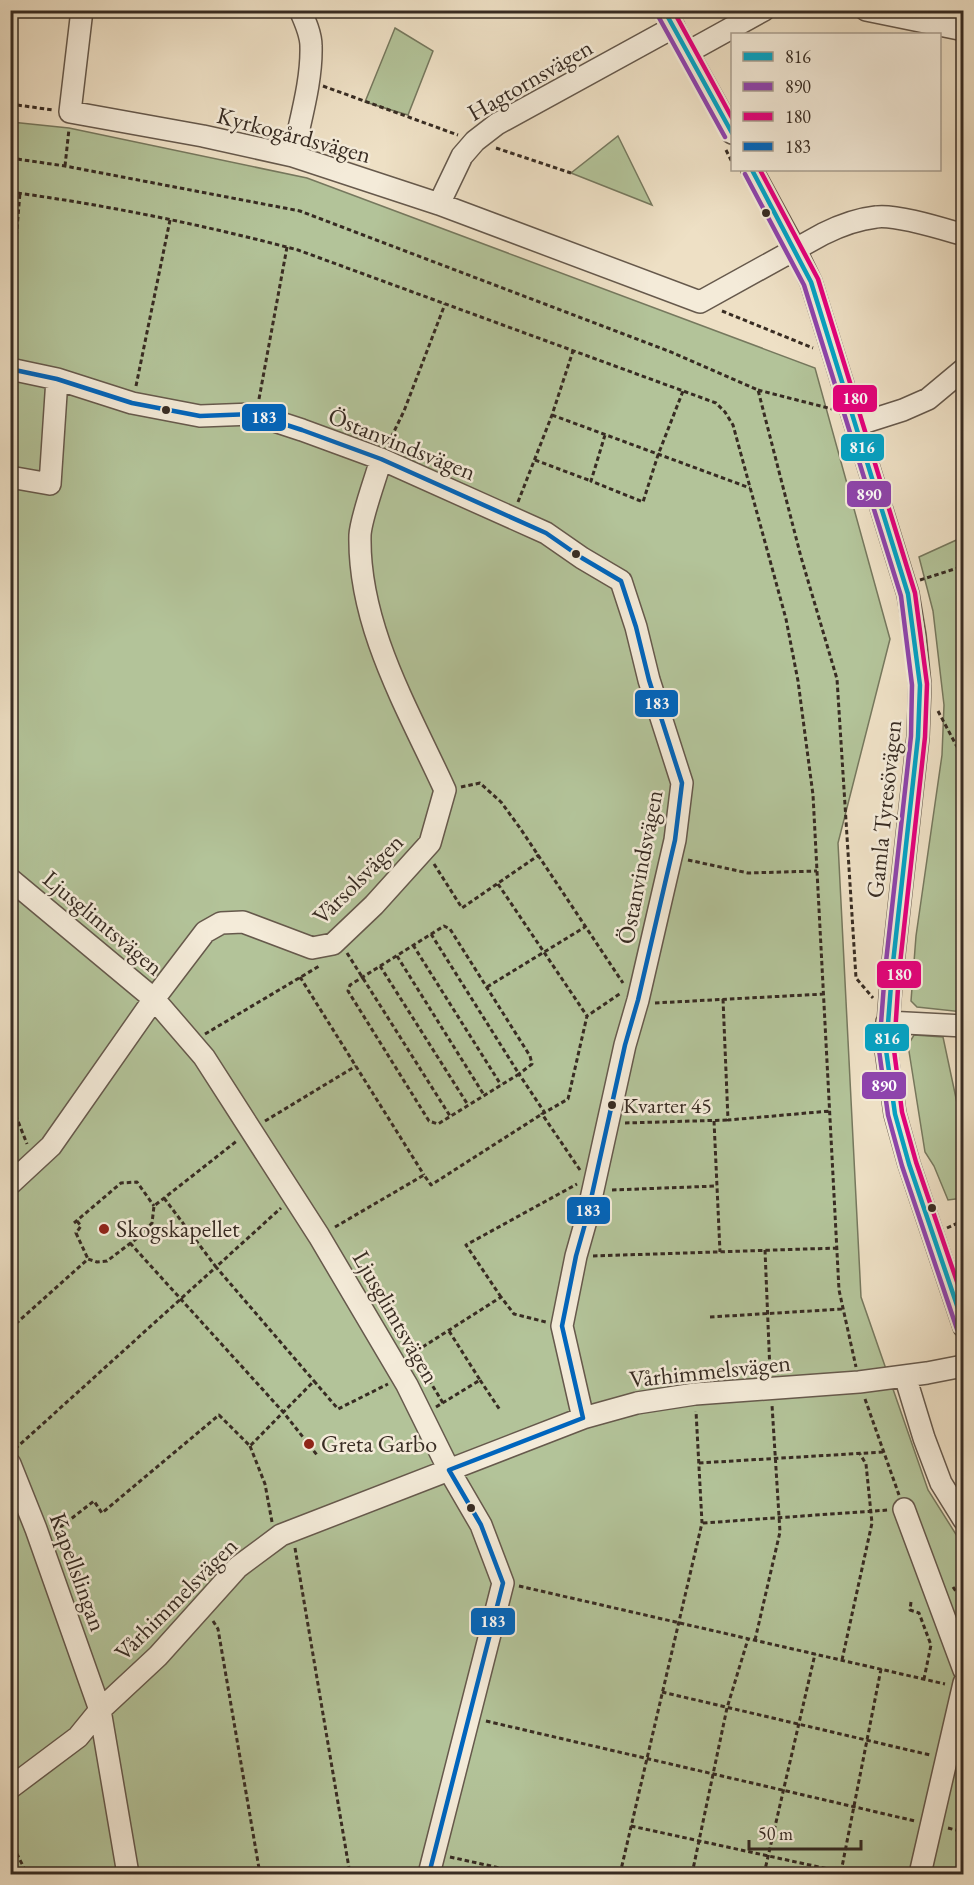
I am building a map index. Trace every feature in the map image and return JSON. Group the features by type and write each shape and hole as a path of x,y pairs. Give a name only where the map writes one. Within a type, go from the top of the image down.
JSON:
{"street":[{"path":"70,112 82,10"},
{"path":"293,156 308,80 311,45 300,10"},
{"path":"688,52 764,10"},
{"path":"866,10 963,30"},
{"path":"669,19 731,131"},
{"name":"Hagtornsvägen","path":"439,204 462,156 475,141 497,124 669,19"},
{"name":"Kyrkogårdsvägen","path":"70,112 203,136 293,156 439,204 700,302"},
{"name":"Gamla Tyresövägen","path":"753,171 811,282 908,594 920,685 917,749 887,1022 886,1050 895,1114 909,1164 963,1327"},
{"path":"700,302 841,226 878,216 918,223 963,235"},
{"name":"Östanvindsvägen","path":"10,369 57,379 132,403 200,416 256,416 381,459 546,533 621,581 636,627 649,680 682,783 671,857 637,1004 625,1045 562,1326 583,1418"},
{"path":"856,425 903,410 927,399 963,369"},
{"path":"10,477 50,484 57,379"},
{"path":"381,459 360,532 363,585 384,658 445,790"},
{"name":"Vårsolsvägen","path":"10,1184 51,1146 154,999 205,932 221,923 243,922 312,948 335,950 430,843 445,790"},
{"name":"Ljusglimtsvägen","path":"10,879 154,999 204,1057 319,1236 398,1371 448,1470 481,1525 503,1582"},
{"path":"887,1022 963,1026"},
{"name":"Vårhimmelsvägen","path":"10,1788 78,1737 100,1710 158,1656 238,1567 287,1532 583,1418 637,1402 695,1394 859,1382 963,1366"},
{"path":"906,1376 924,1438 941,1483 963,1520"},
{"name":"Kapellslingan","path":"10,1464 100,1710 129,1875"},
{"path":"904,1509 963,1680 920,1875"},
{"path":"429,1875 503,1582"}],"path":[{"path":"308,80 475,141 571,173"},
{"path":"10,104 70,112 65,166"},
{"path":"10,158 65,166 300,211 671,352 758,390 838,410"},
{"path":"10,311 20,193"},
{"path":"132,403 170,220"},
{"path":"256,416 287,247"},
{"path":"700,302 821,351"},
{"path":"381,459 404,411 445,304"},
{"path":"512,518 552,415 573,351"},
{"path":"758,390 801,557 837,679 855,978 876,1001 877,990"},
{"path":"535,460 643,502 658,455 684,391"},
{"path":"552,415 751,489"},
{"path":"591,481 605,435"},
{"path":"918,579 963,566"},
{"path":"936,708 963,760"},
{"path":"300,977 431,1185 568,1099 587,1016 628,988 619,979 539,855 501,802 480,783 445,790"},
{"path":"424,849 462,908 539,855"},
{"path":"671,857 748,873 817,871"},
{"path":"498,884 587,1016"},
{"path":"444,926 450,929 530,1056 532,1064 438,1124 429,1121 348,991 350,985 363,976 431,934 444,926"},
{"path":"487,987 585,927"},
{"path":"431,934 586,1179 466,1245 514,1314 562,1326"},
{"path":"413,945 501,1085"},
{"path":"190,1042 300,977 335,950 345,951 450,1116"},
{"path":"397,956 484,1095"},
{"path":"380,966 468,1105"},
{"path":"637,1004 824,994"},
{"path":"723,999 728,1120"},
{"path":"154,1206 251,1130 356,1066"},
{"path":"10,1101 33,1163"},
{"path":"608,1123 728,1120 831,1111"},
{"path":"714,1120 720,1252"},
{"path":"319,1236 424,1175"},
{"path":"136,1182 154,1206 152,1223 130,1243 107,1261 97,1262 88,1258 76,1233 81,1226 76,1222 121,1183 136,1182"},
{"path":"593,1190 717,1186"},
{"path":"10,1453 294,1197"},
{"path":"164,1198 216,1267 338,1409 398,1371 449,1331 501,1297"},
{"path":"942,1218 946,1229 963,1220"},
{"path":"130,1243 284,1413 317,1455"},
{"path":"576,1256 837,1248"},
{"path":"755,1640 780,1532 766,1312 765,1251"},
{"path":"10,1329 88,1258"},
{"path":"710,1317 843,1309"},
{"path":"449,1331 500,1410"},
{"path":"422,1416 480,1380"},
{"path":"250,1446 314,1381"},
{"path":"702,1523 904,1509 859,1382"},
{"path":"620,1875 702,1523 695,1394"},
{"path":"40,1542 94,1501 102,1513 219,1415 250,1446 265,1485 270,1519 287,1532 350,1875"},
{"path":"699,1463 883,1452"},
{"path":"842,1660 872,1523 866,1464 860,1454"},
{"path":"503,1582 924,1679 963,1680"},
{"path":"952,1584 963,1603"},
{"path":"911,1602 910,1610 919,1613 932,1645 924,1679"},
{"path":"202,1605 218,1629 260,1875"},
{"path":"692,1875 727,1708 747,1639"},
{"path":"764,1875 814,1654"},
{"path":"841,1872 881,1669"},
{"path":"662,1692 946,1759"},
{"path":"468,1717 963,1832"},
{"path":"631,1826 851,1875"},
{"path":"10,1840 27,1875"},
{"path":"434,1853 527,1875"}],"green space":[{"path":"395,28 433,51 408,115 365,102"},
{"path":"11,122 69,128 307,178 815,368 890,639 838,843 861,1297 928,1490 964,1547 963,1874 11,1874"},
{"path":"618,136 652,205 571,173"},
{"path":"963,537 963,1012 917,1007 911,1001 916,936 942,755 944,705 933,611 919,557"},
{"path":"914,1035 943,1037 963,1131 963,1198 948,1200 934,1166 925,1152 908,1045"}],"transit line":[{"name":"816","path":"664,10 731,131"},
{"name":"180","path":"673,10 731,116"},
{"name":"890","path":"657,14 725,137"},
{"name":"816","path":"753,171 811,282 908,594 920,685 918,737 892,972 886,1050 895,1114 909,1164 964,1326"},
{"name":"180","path":"761,171 818,279 915,593 927,684 925,737 899,973 894,1050 902,1112 916,1162 964,1302"},
{"name":"890","path":"745,174 804,285 901,596 912,685 911,736 885,971 879,1050 888,1115 902,1166 957,1329"},
{"name":"183","path":"10,369 57,379 132,403 200,416 253,414 381,459 546,533 621,581 636,627 649,680 682,783 675,840 638,1000 625,1045 562,1326 583,1418 449,1470 481,1525 503,1583 429,1874"}],"place":[{"name":"Kvarter 45","path":"612,1105"},
{"name":"Skogskapellet","path":"104,1229"},
{"name":"Greta Garbo","path":"309,1444"}]}
